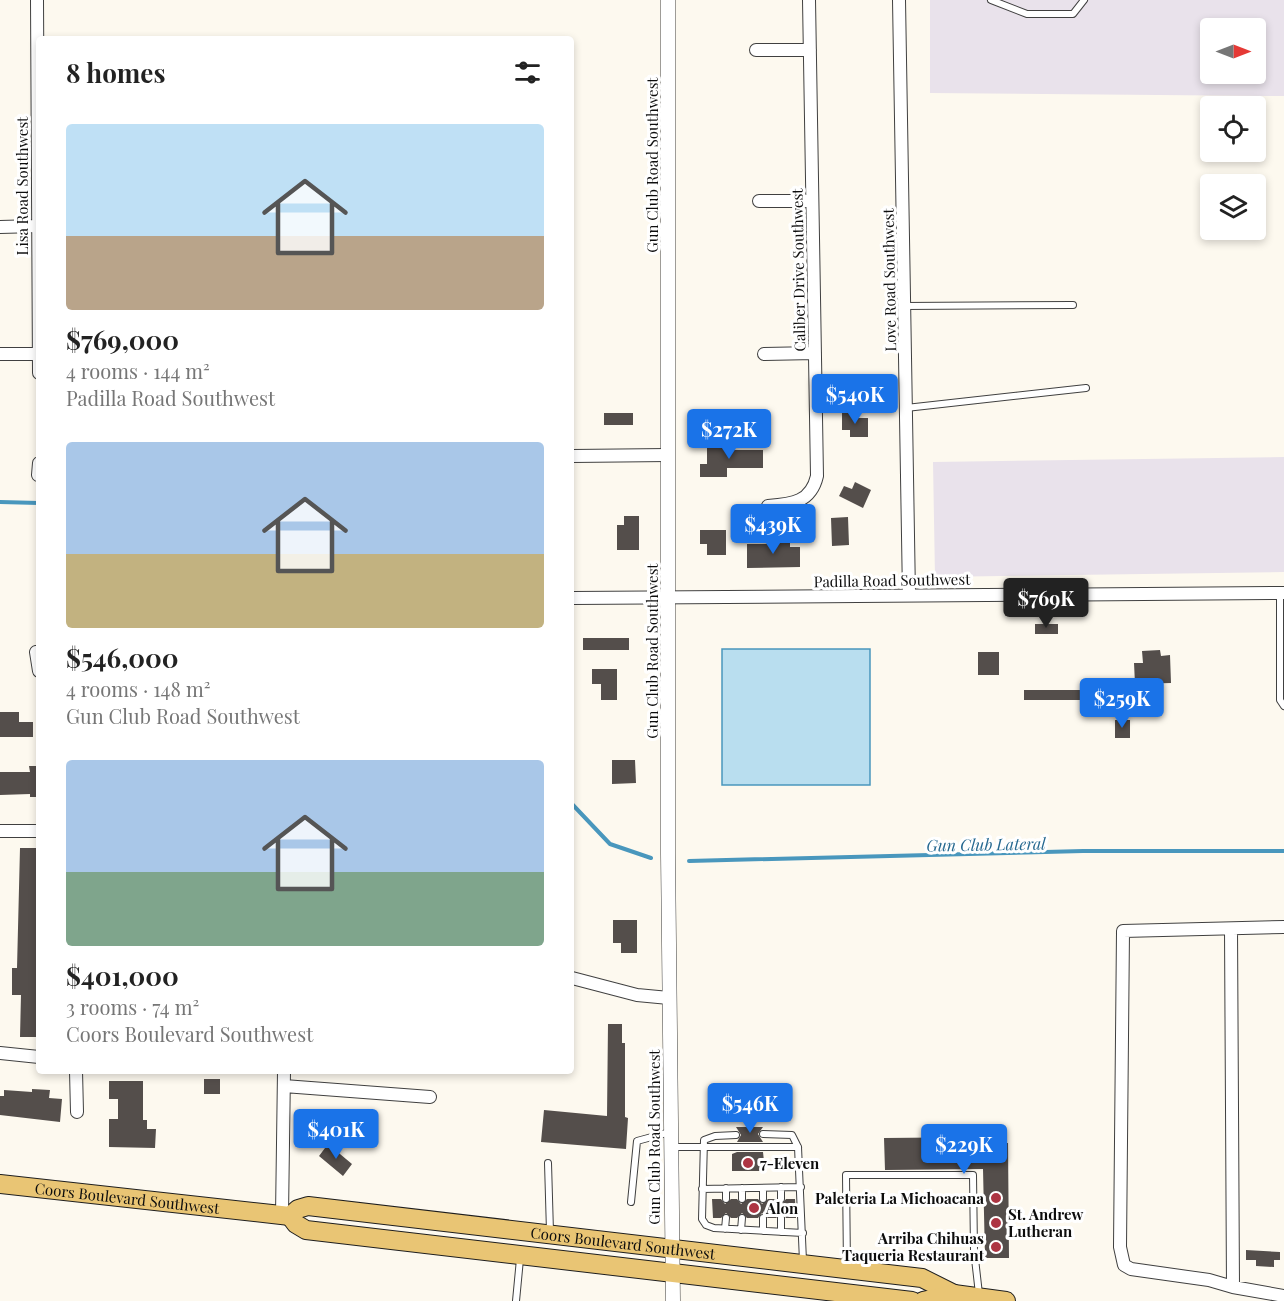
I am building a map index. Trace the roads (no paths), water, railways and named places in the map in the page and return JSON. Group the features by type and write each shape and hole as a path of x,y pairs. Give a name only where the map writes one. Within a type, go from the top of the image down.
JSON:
{"main road":[{"name":"Coors Boulevard Southwest","path":"0,1184 286,1215 308,1206 550,1234 922,1278 954,1294 1001,1301"},
{"name":"Coors Boulevard Southwest","path":"286,1215 306,1230 912,1301"},
{"name":"Coors Boulevard Southwest","path":"923,1301 954,1294"}],"street":[{"name":"Lisa Road Southwest","path":"37,0 37,36"},
{"name":"Gun Club Road Southwest","path":"668,0 669,998 673,1301"},
{"name":"Caliber Drive Southwest","path":"768,506 796,503 810,495 817,476 809,0"},
{"name":"Love Road Southwest","path":"899,0 909,595"},
{"path":"756,50 810,50"},
{"path":"759,201 812,201"},
{"path":"0,227 36,226"},
{"path":"0,354 36,354"},
{"path":"764,354 815,354"},
{"path":"574,456 668,455"},
{"name":"Padilla Road Southwest","path":"574,598 1282,593"},
{"path":"0,831 36,831"},
{"path":"1284,927 1123,931 1120,1247 1124,1265 1131,1269 1209,1280 1233,1287 1284,1296"},
{"path":"1231,929 1233,1287"},
{"path":"574,979 637,995 669,998"},
{"path":"0,1053 36,1057"},
{"path":"76,1074 77,1112"},
{"path":"284,1074 286,1215"},
{"path":"284,1086 430,1097"}],"lane":[{"path":"991,0 1027,14 1073,14 1084,0"},
{"path":"904,306 1073,304"},
{"path":"906,408 1086,388"},
{"path":"1282,593 1280,700 1284,706"},
{"path":"631,1202 637,1141 670,1132"},
{"path":"763,1134 792,1135 798,1147 804,1264"},
{"path":"736,1135 708,1137 702,1149 702,1219 706,1225 741,1230 802,1233"},
{"path":"670,1147 702,1149 798,1147"},
{"path":"548,1163 550,1234"},
{"path":"847,1269 846,1175 973,1175 974,1250 980,1298"},
{"path":"781,1187 781,1199"},
{"path":"702,1189 801,1187"},
{"path":"726,1188 726,1199"},
{"path":"742,1188 742,1199"},
{"path":"763,1188 763,1199"},
{"path":"726,1218 726,1228"},
{"path":"741,1230 742,1218"},
{"path":"763,1218 763,1231"},
{"path":"781,1218 781,1232"},
{"path":"516,1301 520,1255"}],"water":[{"path":"722,649 870,649 870,785 722,785"}],"waterway":[{"name":"Gun Club Lateral","path":"0,502 36,503"},
{"name":"Gun Club Lateral","path":"574,806 610,844 651,858"},
{"name":"Gun Club Lateral","path":"689,861 1083,851 1284,851"}],"place":[{"name":"7-Eleven","path":"748,1163"},
{"name":"Paleteria La Michoacana","path":"996,1198"},
{"name":"Alon","path":"754,1208"},
{"name":"St. Andrew Lutheran","path":"996,1223"},
{"name":"Arriba Chihuas Taqueria Restaurant","path":"996,1247"}]}
